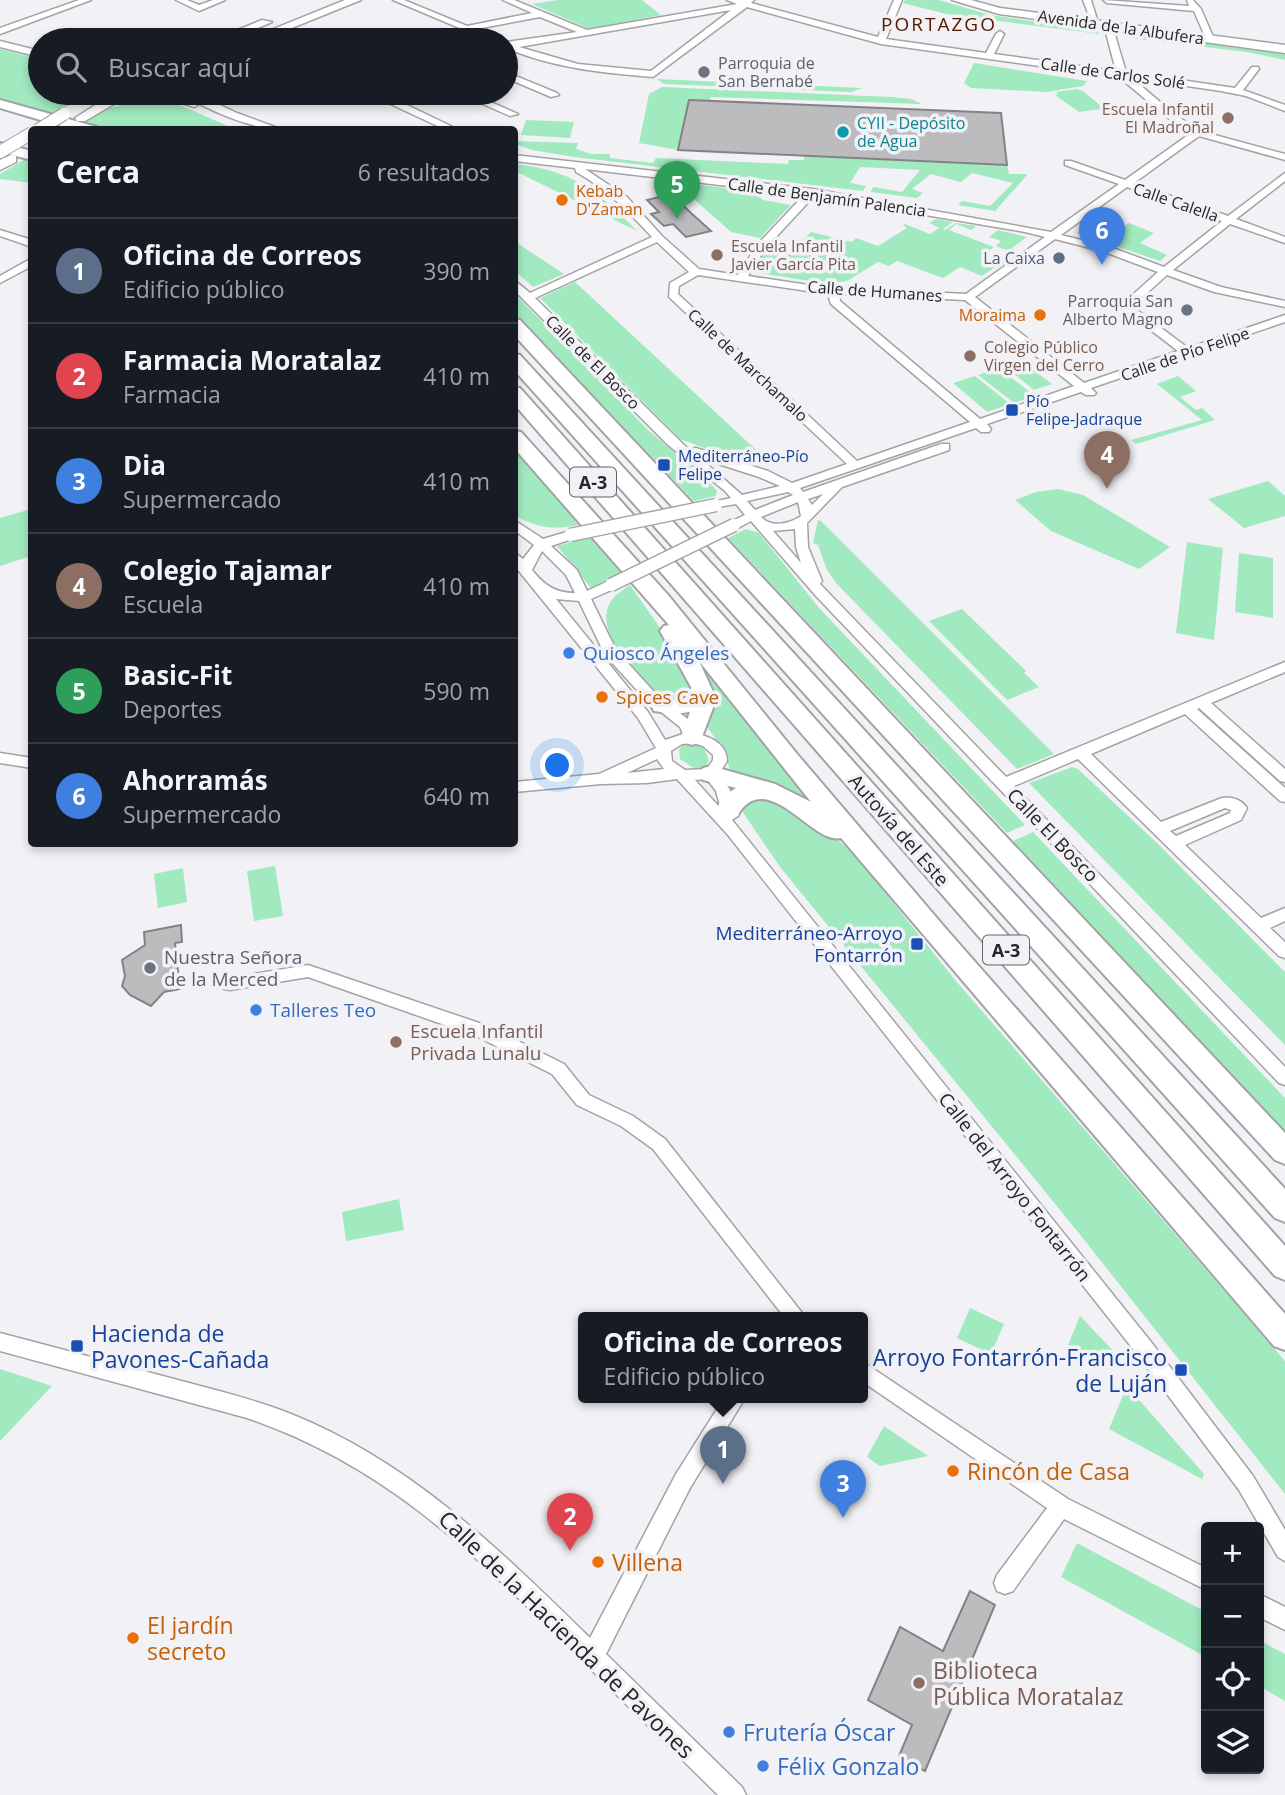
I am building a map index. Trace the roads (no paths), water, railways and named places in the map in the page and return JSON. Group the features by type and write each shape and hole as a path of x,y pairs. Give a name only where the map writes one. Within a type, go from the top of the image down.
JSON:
{"highway":[{"path":"0,104 78,126"},
{"path":"0,113 37,126"},
{"path":"0,119 28,127"},
{"path":"0,132 28,140"},
{"path":"3,156 28,156"},
{"path":"518,328 1285,1152"},
{"name":"Autovía del Este","path":"518,363 1285,1209"},
{"name":"Autovía del Este","path":"518,397 1285,1267"},
{"path":"518,441 661,600 831,809 1285,1336"},
{"path":"610,545 649,596 700,680 702,708 692,737"},
{"path":"727,634 766,710 831,809"},
{"path":"662,706 685,707 703,694"},
{"path":"711,774 767,790 813,813 883,870"},
{"path":"731,821 731,802 744,794 767,790"}],"main road":[{"path":"251,28 322,0"},
{"path":"284,28 355,0"},
{"name":"Avenida de la Albufera","path":"958,0 1102,25 1285,49"},
{"path":"46,126 79,105"},
{"path":"68,126 103,105"},
{"path":"3,156 28,136"},
{"path":"3,156 28,148"}],"street":[{"path":"1,37 87,0"},
{"path":"180,0 199,8 220,0"},
{"path":"397,0 467,28 541,14"},
{"path":"507,0 587,33"},
{"name":"Calle de Carlos Solé","path":"731,0 881,41 1237,91 1285,108"},
{"path":"881,41 898,0"},
{"path":"1087,0 1102,25 1122,75 1137,87 1198,134 1285,157"},
{"path":"1107,0 1197,9"},
{"path":"1188,0 1197,9 1210,39"},
{"path":"518,44 747,3"},
{"path":"520,52 589,71 653,74 747,3"},
{"path":"989,56 1000,34"},
{"path":"1,37 28,44"},
{"path":"1,37 28,49"},
{"path":"520,52 536,43"},
{"path":"1237,91 1255,69"},
{"path":"1137,87 1138,81 1151,78"},
{"path":"518,80 554,95"},
{"path":"194,105 238,126"},
{"path":"213,105 267,126"},
{"path":"399,105 446,126"},
{"path":"492,105 513,114"},
{"path":"1058,239 1125,184 1198,134"},
{"name":"Calle de Benjamín Palencia","path":"518,157 812,192 1058,239 1218,290 1285,304"},
{"path":"558,163 598,180 628,188 657,175"},
{"name":"Calle Calella","path":"1068,163 1285,240"},
{"path":"620,170 658,238 696,272"},
{"path":"1188,353 1131,311 1132,301 1285,176"},
{"path":"741,278 761,247 812,192"},
{"path":"0,231 28,232"},
{"path":"0,231 28,242"},
{"path":"529,297 658,238"},
{"name":"Calle de Benjamín Palencia","path":"1040,246 1058,239"},
{"name":"Calle de Humanes","path":"696,272 833,291 968,297 1040,246"},
{"path":"5,277 28,263"},
{"path":"5,277 28,269"},
{"name":"Calle de Marchamalo","path":"696,272 674,285 673,295 853,463"},
{"name":"Calle de Benjamín Palencia","path":"1164,273 1227,300 1248,304"},
{"name":"Calle de El Bosco","path":"518,287 671,441 729,488"},
{"name":"Calle de Benjamín Palencia","path":"1218,290 1285,317"},
{"path":"833,291 835,302 984,428"},
{"path":"968,297 1089,392"},
{"name":"Calle de Pío Felipe","path":"1089,392 1285,317"},
{"name":"Calle de Pío Felipe","path":"570,535 738,500 797,492 1089,392 1285,330"},
{"name":"Calle de Pío Felipe","path":"757,520 781,528 804,521 834,479 853,463 984,428"},
{"name":"Calle de El Bosco","path":"671,441 698,454 754,472"},
{"path":"757,520 729,488 735,480 754,472 771,476 797,492 808,509 804,521"},
{"name":"Calle de Pío Felipe","path":"754,472 834,479"},
{"name":"Calle de Pío Felipe","path":"611,585 734,525 757,520 797,492"},
{"name":"Calle El Bosco","path":"757,520 821,593 1285,1078"},
{"name":"Calle El Bosco","path":"804,521 802,547 821,593"},
{"path":"518,527 570,535"},
{"path":"518,527 542,544 572,573 610,652 631,677 685,724 692,737"},
{"path":"526,569 532,552 542,544 570,535"},
{"path":"518,560 643,715 664,750 665,763 679,774"},
{"path":"542,589 570,598 585,597 611,585"},
{"path":"593,618 599,597 611,585"},
{"path":"1003,783 1285,667"},
{"path":"1194,705 1285,777"},
{"path":"1194,705 1285,797"},
{"path":"518,787 601,779 711,774 720,761 720,754 710,742 692,737 675,740 664,750 601,779"},
{"path":"1081,753 1259,926 1281,943"},
{"path":"0,758 28,762"},
{"name":"Calle del Arroyo Fontarrón","path":"679,774 731,821 1143,1348 1245,1483 1285,1550"},
{"name":"Calle del Arroyo Fontarrón","path":"711,774 723,790 731,821"},
{"path":"1160,829 1222,803 1235,804 1239,808 1236,816 1174,843"},
{"path":"1259,926 1285,914"},
{"path":"230,984 308,971 482,1031 558,1069 583,1100 627,1121 659,1144 731,1232 789,1312"},
{"name":"Calle de la Hacienda de Pavones","path":"0,1342 247,1408 288,1422 361,1459 419,1496 480,1546 734,1795"},
{"path":"868,1374 1061,1506 1201,1576"},
{"path":"593,1656 683,1480 732,1403"},
{"path":"1005,1583 1061,1506"},
{"path":"1264,1608 1285,1619"}],"place":[{"name":"Parroquia de San Bernabé","path":"704,72"},
{"name":"Escuela Infantil El Madroñal","path":"1228,118"},
{"name":"CYII - Depósito de Agua","path":"843,132"},
{"name":"Kebab D'Zaman","path":"562,200"},
{"name":"Basic-Fit","path":"677,219"},
{"name":"Escuela Infantil Javier García Pita","path":"717,255"},
{"name":"La Caixa","path":"1059,258"},
{"name":"Ahorramás","path":"1102,265"},
{"name":"Parroquia San Alberto Magno","path":"1187,310"},
{"name":"Moraima","path":"1040,315"},
{"name":"Colegio Público Virgen del Cerro","path":"970,356"},
{"name":"Pío Felipe-Jadraque","path":"1012,410"},
{"name":"Mediterráneo-Pío Felipe","path":"664,465"},
{"name":"Colegio Tajamar","path":"1107,489"},
{"name":"Quiosco Ángeles","path":"569,653"},
{"name":"Spices Cave","path":"602,697"},
{"name":"Mediterráneo-Arroyo Fontarrón","path":"917,944"},
{"name":"Nuestra Señora de la Merced","path":"150,968"},
{"name":"Talleres Teo","path":"256,1010"},
{"name":"Escuela Infantil Privada Lunalu","path":"396,1042"},
{"name":"Hacienda de Pavones-Cañada","path":"77,1346"},
{"name":"Arroyo Fontarrón-Francisco de Luján","path":"1181,1370"},
{"name":"Rincón de Casa","path":"953,1471"},
{"name":"Oficina de Correos","path":"723,1484"},
{"name":"Dia","path":"843,1518"},
{"name":"Farmacia Moratalaz","path":"570,1551"},
{"name":"Villena","path":"598,1562"},
{"name":"El jardín secreto","path":"133,1638"},
{"name":"Biblioteca Pública Moratalaz","path":"919,1683"},
{"name":"Frutería Óscar","path":"729,1732"},
{"name":"Félix Gonzalo","path":"763,1766"}],"district":[{"name":"PORTAZGO","path":"939,24"}]}
